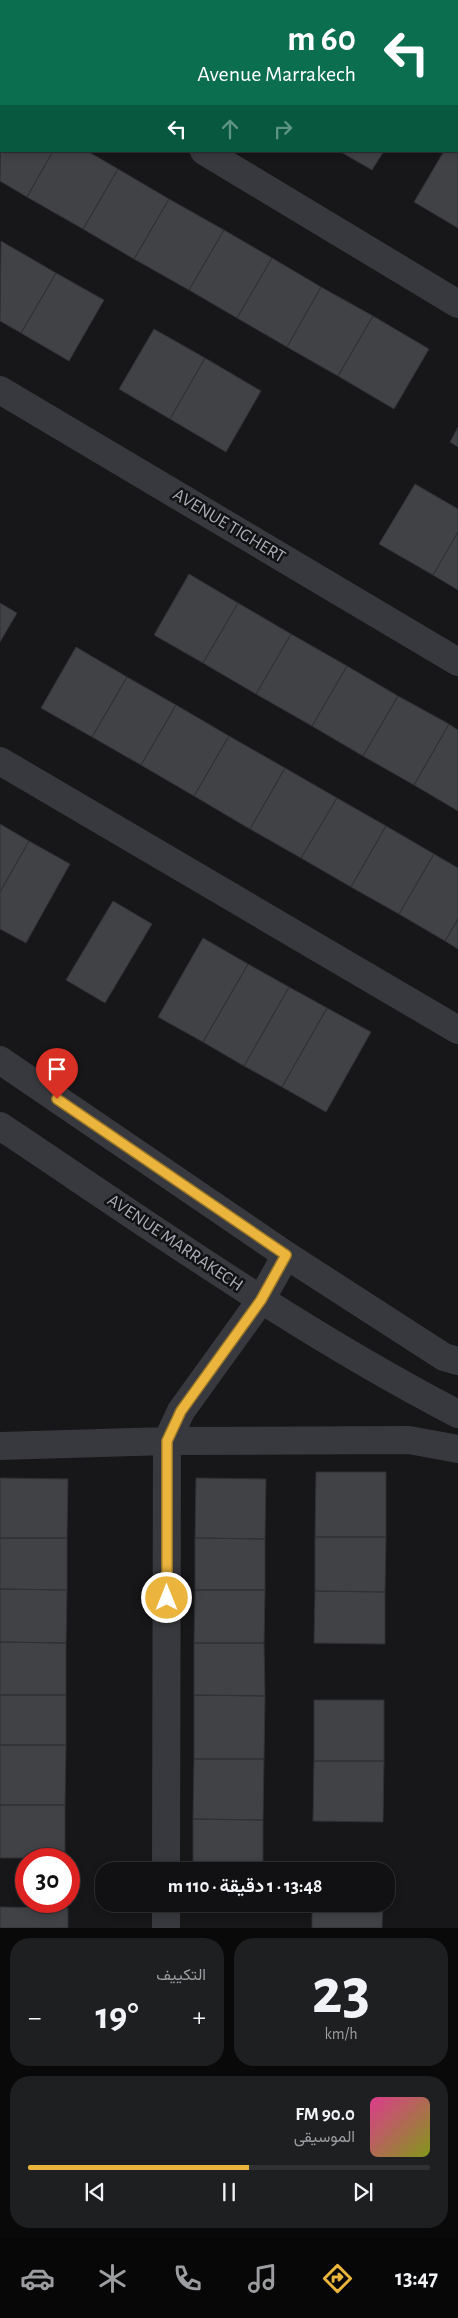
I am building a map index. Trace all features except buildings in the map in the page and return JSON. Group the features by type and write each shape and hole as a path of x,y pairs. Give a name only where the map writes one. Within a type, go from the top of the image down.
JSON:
{"street":[{"path":"206,152 458,304"},
{"name":"AVENUE TIGHERT","path":"0,390 458,662"},
{"path":"0,761 458,1030"},
{"path":"2,1067 444,1357 458,1361"},
{"name":"AVENUE MARRAKECH","path":"0,1126 261,1300 422,1396 458,1414"},
{"path":"166,1862 167,1441 181,1411 261,1300 286,1255"},
{"path":"0,1446 167,1441 409,1440 458,1449"},
{"path":"166,1912 166,1928"}],"route":[{"path":"57,1099 286,1255 261,1300 181,1411 167,1441 167,1598"}]}
